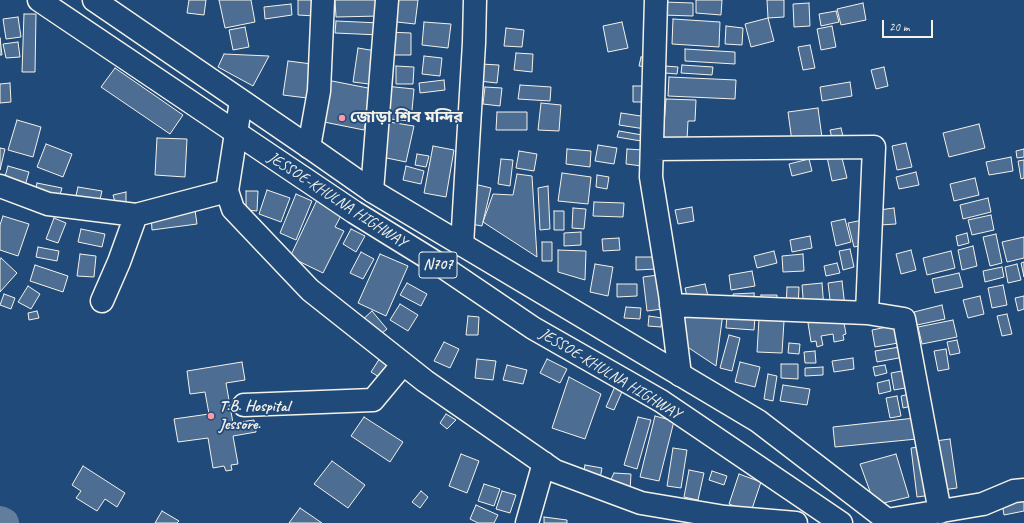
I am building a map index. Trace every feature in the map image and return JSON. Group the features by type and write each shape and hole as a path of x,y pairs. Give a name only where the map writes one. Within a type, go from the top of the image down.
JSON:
{"main road":[{"name":"JESSOE-KHULNA HIGHWAY","path":"39,0 354,212 443,267 533,328 661,401 841,523"},
{"name":"JESSOE-KHULNA HIGHWAY","path":"94,0 372,191 758,421 889,522"},
{"path":"309,147 318,91 323,0"},
{"path":"372,191 387,0"},
{"path":"462,245 474,43 475,0"},
{"path":"656,0 651,177 671,305 680,375"},
{"path":"241,101 227,190 233,209 310,290 425,381 555,471 641,503 670,516 725,517 796,523"},
{"path":"652,148 874,147 867,313"},
{"path":"0,186 48,204 136,215 227,190"},
{"path":"102,301 119,262 136,215"},
{"path":"671,305 867,313 904,319 940,512"},
{"path":"244,405 373,400 403,364"},
{"path":"527,523 544,463"},
{"path":"889,522 983,504 1014,491 1024,490"}],"building":[{"path":"189,0 206,0 204,15 187,13"},
{"path":"219,0 251,0 255,22 225,28"},
{"path":"298,0 316,0 315,16 298,15"},
{"path":"335,0 380,0 380,16 336,17"},
{"path":"391,0 418,0 415,24 388,21"},
{"path":"696,0 722,0 721,15 696,13"},
{"path":"767,0 784,0 784,17 768,18"},
{"path":"664,2 693,3 693,16 663,15"},
{"path":"809,3 810,26 794,27 793,4"},
{"path":"863,3 866,20 841,25 837,9"},
{"path":"291,4 292,15 265,19 264,7"},
{"path":"836,11 839,22 821,26 819,14"},
{"path":"24,14 36,14 35,72 22,72"},
{"path":"18,17 21,37 6,39 3,19"},
{"path":"768,18 774,41 751,47 745,24"},
{"path":"673,19 720,22 719,47 672,44"},
{"path":"336,21 380,23 380,35 335,33"},
{"path":"424,22 451,24 448,48 422,45"},
{"path":"622,22 628,48 608,52 603,26"},
{"path":"726,26 743,28 742,45 725,44"},
{"path":"832,26 836,47 821,50 817,29"},
{"path":"245,27 249,47 233,50 229,30"},
{"path":"506,28 524,30 522,47 504,46"},
{"path":"387,32 411,33 411,55 387,55"},
{"path":"0,38 2,55 0,55"},
{"path":"18,42 20,57 6,58 3,44"},
{"path":"810,45 815,68 803,70 798,47"},
{"path":"358,48 382,52 377,85 353,82"},
{"path":"685,49 735,52 735,64 685,61"},
{"path":"516,53 533,54 532,72 514,70"},
{"path":"224,54 269,56 253,86 218,67"},
{"path":"424,56 442,58 440,76 422,74"},
{"path":"641,57 651,58 650,67 639,66"},
{"path":"288,61 312,64 307,98 283,95"},
{"path":"481,64 499,65 497,83 479,81"},
{"path":"682,65 713,67 712,75 681,73"},
{"path":"396,66 414,67 413,84 396,84"},
{"path":"665,66 678,67 677,74 665,73"},
{"path":"884,67 888,86 876,89 871,70"},
{"path":"115,68 183,115 170,134 101,87"},
{"path":"669,77 736,80 735,99 668,96"},
{"path":"327,80 373,89 364,130 319,121"},
{"path":"444,80 445,90 420,93 419,83"},
{"path":"850,82 852,96 822,101 820,87"},
{"path":"10,83 11,102 0,103 0,84"},
{"path":"520,85 551,87 550,101 518,99"},
{"path":"385,86 414,89 411,121 379,118"},
{"path":"633,86 649,86 648,102 633,102"},
{"path":"485,87 502,88 500,106 483,104"},
{"path":"666,99 696,100 695,121 688,121 687,140 663,139"},
{"path":"541,103 561,105 559,131 538,130"},
{"path":"818,108 823,145 793,149 788,112"},
{"path":"497,112 527,112 527,130 496,130"},
{"path":"621,113 647,117 645,129 619,125"},
{"path":"17,120 41,127 33,157 8,150"},
{"path":"383,121 414,126 406,162 377,156"},
{"path":"979,124 985,148 949,157 943,133"},
{"path":"841,128 844,140 833,142 830,130"},
{"path":"619,131 648,136 647,142 617,137"},
{"path":"157,138 187,139 185,177 155,175"},
{"path":"906,143 912,167 897,170 892,146"},
{"path":"46,144 72,154 63,177 37,167"},
{"path":"598,145 617,148 614,164 595,161"},
{"path":"433,146 454,150 446,197 424,193"},
{"path":"0,148 5,149 0,170"},
{"path":"567,149 591,151 590,167 566,164"},
{"path":"627,149 643,150 642,166 626,164"},
{"path":"1024,149 1024,157 1017,158 1016,151"},
{"path":"519,151 537,154 534,171 516,168"},
{"path":"417,154 429,156 426,167 415,165"},
{"path":"841,154 847,178 832,181 827,157"},
{"path":"1011,157 1013,171 989,175 986,162"},
{"path":"501,159 513,160 510,186 498,184"},
{"path":"809,159 812,171 792,176 789,164"},
{"path":"1024,160 1024,178 1021,179 1018,161"},
{"path":"8,166 29,172 25,186 4,180"},
{"path":"406,166 424,171 421,184 403,180"},
{"path":"916,172 919,185 899,189 896,177"},
{"path":"562,173 591,177 588,204 558,201"},
{"path":"517,174 532,176 537,257 483,222 493,194 513,195"},
{"path":"597,175 609,177 607,189 596,187"},
{"path":"975,178 979,195 954,201 950,184"},
{"path":"37,183 62,188 59,198 35,192"},
{"path":"474,184 491,188 482,226 465,223"},
{"path":"548,186 550,229 540,230 538,188"},
{"path":"78,187 102,191 99,204 75,200"},
{"path":"267,190 290,198 281,222 259,214"},
{"path":"246,191 258,191 257,211 246,210"},
{"path":"126,192 126,204 116,206 113,195"},
{"path":"296,194 312,201 296,240 280,233"},
{"path":"988,198 991,212 963,219 960,205"},
{"path":"317,200 343,212 335,227 344,231 323,273 290,257"},
{"path":"594,202 624,203 623,217 593,216"},
{"path":"692,207 694,221 678,224 675,210"},
{"path":"573,208 586,209 584,229 572,228"},
{"path":"894,208 896,224 880,225 879,210"},
{"path":"195,210 197,224 152,230 151,215"},
{"path":"554,211 564,211 564,230 554,230"},
{"path":"991,215 994,230 972,235 968,220"},
{"path":"3,216 29,224 18,256 0,250 0,225"},
{"path":"54,218 66,223 58,243 46,239"},
{"path":"845,219 851,242 836,246 831,222"},
{"path":"863,220 869,244 854,247 848,223"},
{"path":"81,229 105,234 102,247 78,242"},
{"path":"351,229 365,236 356,252 343,244"},
{"path":"581,232 581,245 564,246 564,233"},
{"path":"967,233 969,243 958,246 956,236"},
{"path":"996,234 1002,263 990,266 983,237"},
{"path":"810,236 812,248 792,252 790,240"},
{"path":"1024,237 1024,258 1007,262 1002,242"},
{"path":"619,238 620,250 603,251 602,239"},
{"path":"542,242 552,242 552,261 542,261"},
{"path":"973,246 977,266 962,270 958,250"},
{"path":"38,247 59,251 57,261 36,257"},
{"path":"850,249 854,267 843,270 839,251"},
{"path":"558,250 586,251 585,280 558,272"},
{"path":"911,250 916,270 901,274 896,254"},
{"path":"774,251 777,263 757,268 754,256"},
{"path":"951,251 955,268 927,275 923,258"},
{"path":"361,252 374,259 363,279 350,273"},
{"path":"80,254 96,256 94,277 77,276"},
{"path":"380,254 408,266 386,316 358,303"},
{"path":"803,254 804,271 783,272 782,256"},
{"path":"636,257 656,257 656,269 636,270"},
{"path":"1,258 17,273 0,292 0,260"},
{"path":"1024,262 1024,277 1021,263"},
{"path":"837,263 840,273 826,276 824,266"},
{"path":"595,264 613,267 608,296 590,292"},
{"path":"1017,264 1021,280 1008,283 1005,267"},
{"path":"35,265 68,276 63,292 30,281"},
{"path":"1002,267 1004,277 985,282 983,271"},
{"path":"752,271 755,286 731,290 729,275"},
{"path":"959,273 963,287 935,293 932,279"},
{"path":"658,275 662,309 647,311 643,277"},
{"path":"842,281 845,307 831,308 828,283"},
{"path":"407,283 427,294 421,306 400,295"},
{"path":"822,283 824,309 804,310 802,285"},
{"path":"617,284 637,284 637,296 617,297"},
{"path":"705,284 708,296 688,300 685,288"},
{"path":"1003,285 1007,305 992,308 988,288"},
{"path":"28,286 40,294 31,309 18,302"},
{"path":"787,287 799,287 798,310 786,309"},
{"path":"754,293 755,309 734,311 733,294"},
{"path":"4,294 15,298 11,309 0,305"},
{"path":"761,295 777,295 776,313 760,312"},
{"path":"980,296 984,314 968,318 963,300"},
{"path":"1024,296 1024,309 1018,311 1015,298"},
{"path":"400,304 418,315 408,331 390,320"},
{"path":"942,305 945,319 917,325 914,312"},
{"path":"626,307 641,308 640,319 624,318"},
{"path":"681,308 723,313 716,366 677,340"},
{"path":"37,311 39,318 29,320 28,313"},
{"path":"372,311 387,329 376,338 361,321"},
{"path":"1007,314 1012,334 1002,336 997,316"},
{"path":"727,315 755,317 754,330 726,328"},
{"path":"468,316 479,317 478,335 466,335"},
{"path":"649,316 662,318 661,327 648,326"},
{"path":"843,317 846,334 843,335 844,340 834,342 833,334 821,336 823,345 817,347 816,341 811,342 808,323"},
{"path":"759,319 784,321 782,353 757,352"},
{"path":"953,320 957,337 922,344 918,327"},
{"path":"907,323 910,341 875,347 872,330"},
{"path":"729,335 740,338 732,371 720,368"},
{"path":"957,340 960,353 950,355 947,342"},
{"path":"444,342 459,349 450,368 434,361"},
{"path":"789,343 800,344 799,354 788,353"},
{"path":"912,345 904,357 877,362 875,351"},
{"path":"946,349 949,369 938,371 934,351"},
{"path":"815,351 816,363 805,363 804,352"},
{"path":"380,358 392,365 384,380 371,372"},
{"path":"853,358 854,369 834,372 832,361"},
{"path":"477,359 496,361 493,380 475,378"},
{"path":"547,359 567,369 560,383 540,373"},
{"name":"T.B. Hospital Jessore.","path":"242,362 245,380 226,383 233,423 254,420 256,432 233,436 238,464 231,465 232,470 226,471 224,466 213,468 208,438 178,442 174,419 209,414 205,392 190,394 187,371"},
{"path":"740,362 760,367 755,387 735,382"},
{"path":"781,364 798,364 798,379 781,378"},
{"path":"507,365 527,370 523,384 503,380"},
{"path":"885,365 887,373 875,376 873,367"},
{"path":"823,367 823,375 805,376 805,368"},
{"path":"918,368 922,385 894,390 891,373"},
{"path":"768,374 777,376 773,401 764,399"},
{"path":"569,377 601,394 585,439 552,428"},
{"path":"889,380 891,391 879,394 877,383"},
{"path":"616,384 624,387 614,410 606,407"},
{"path":"783,385 810,389 807,405 780,401"},
{"path":"923,391 925,403 903,408 901,396"},
{"path":"897,396 901,416 890,418 886,398"},
{"path":"446,414 456,420 447,429 440,423"},
{"path":"655,416 674,421 659,481 640,477"},
{"path":"364,417 403,442 390,462 351,436"},
{"path":"638,417 651,420 637,469 624,465"},
{"path":"915,418 917,439 835,447 833,427"},
{"path":"950,439 957,488 942,490 935,441"},
{"path":"926,446 932,495 917,497 911,448"},
{"path":"673,448 687,450 681,488 667,486"},
{"path":"461,454 479,461 467,493 449,486"},
{"path":"896,454 909,497 875,505 860,464"},
{"path":"332,461 365,485 348,508 314,484"},
{"path":"585,465 602,468 599,484 582,481"},
{"path":"83,466 125,493 117,507 105,499 97,511 76,498 81,491 72,485"},
{"path":"689,470 704,473 698,500 684,497"},
{"path":"712,471 727,476 724,485 709,480"},
{"path":"614,473 631,474 630,491 606,490"},
{"path":"739,474 761,482 751,512 729,504"},
{"path":"484,484 500,489 494,506 478,501"},
{"path":"421,491 428,497 420,508 412,502"},
{"path":"502,491 516,495 510,513 496,509"},
{"path":"1024,493 1024,511 1004,515 1001,497"},
{"path":"476,505 498,515 494,523 478,523 470,519"},
{"path":"300,508 322,523 289,523"},
{"path":"162,511 179,521 177,523 155,523"},
{"path":"544,517 567,520 567,523 544,523"}],"waterway":[{"path":"0,521 4,523"}],"place":[{"name":"জোড়া শিব মন্দির","path":"342,118"},
{"name":"T.B. Hospital Jessore.","path":"211,416"}]}
